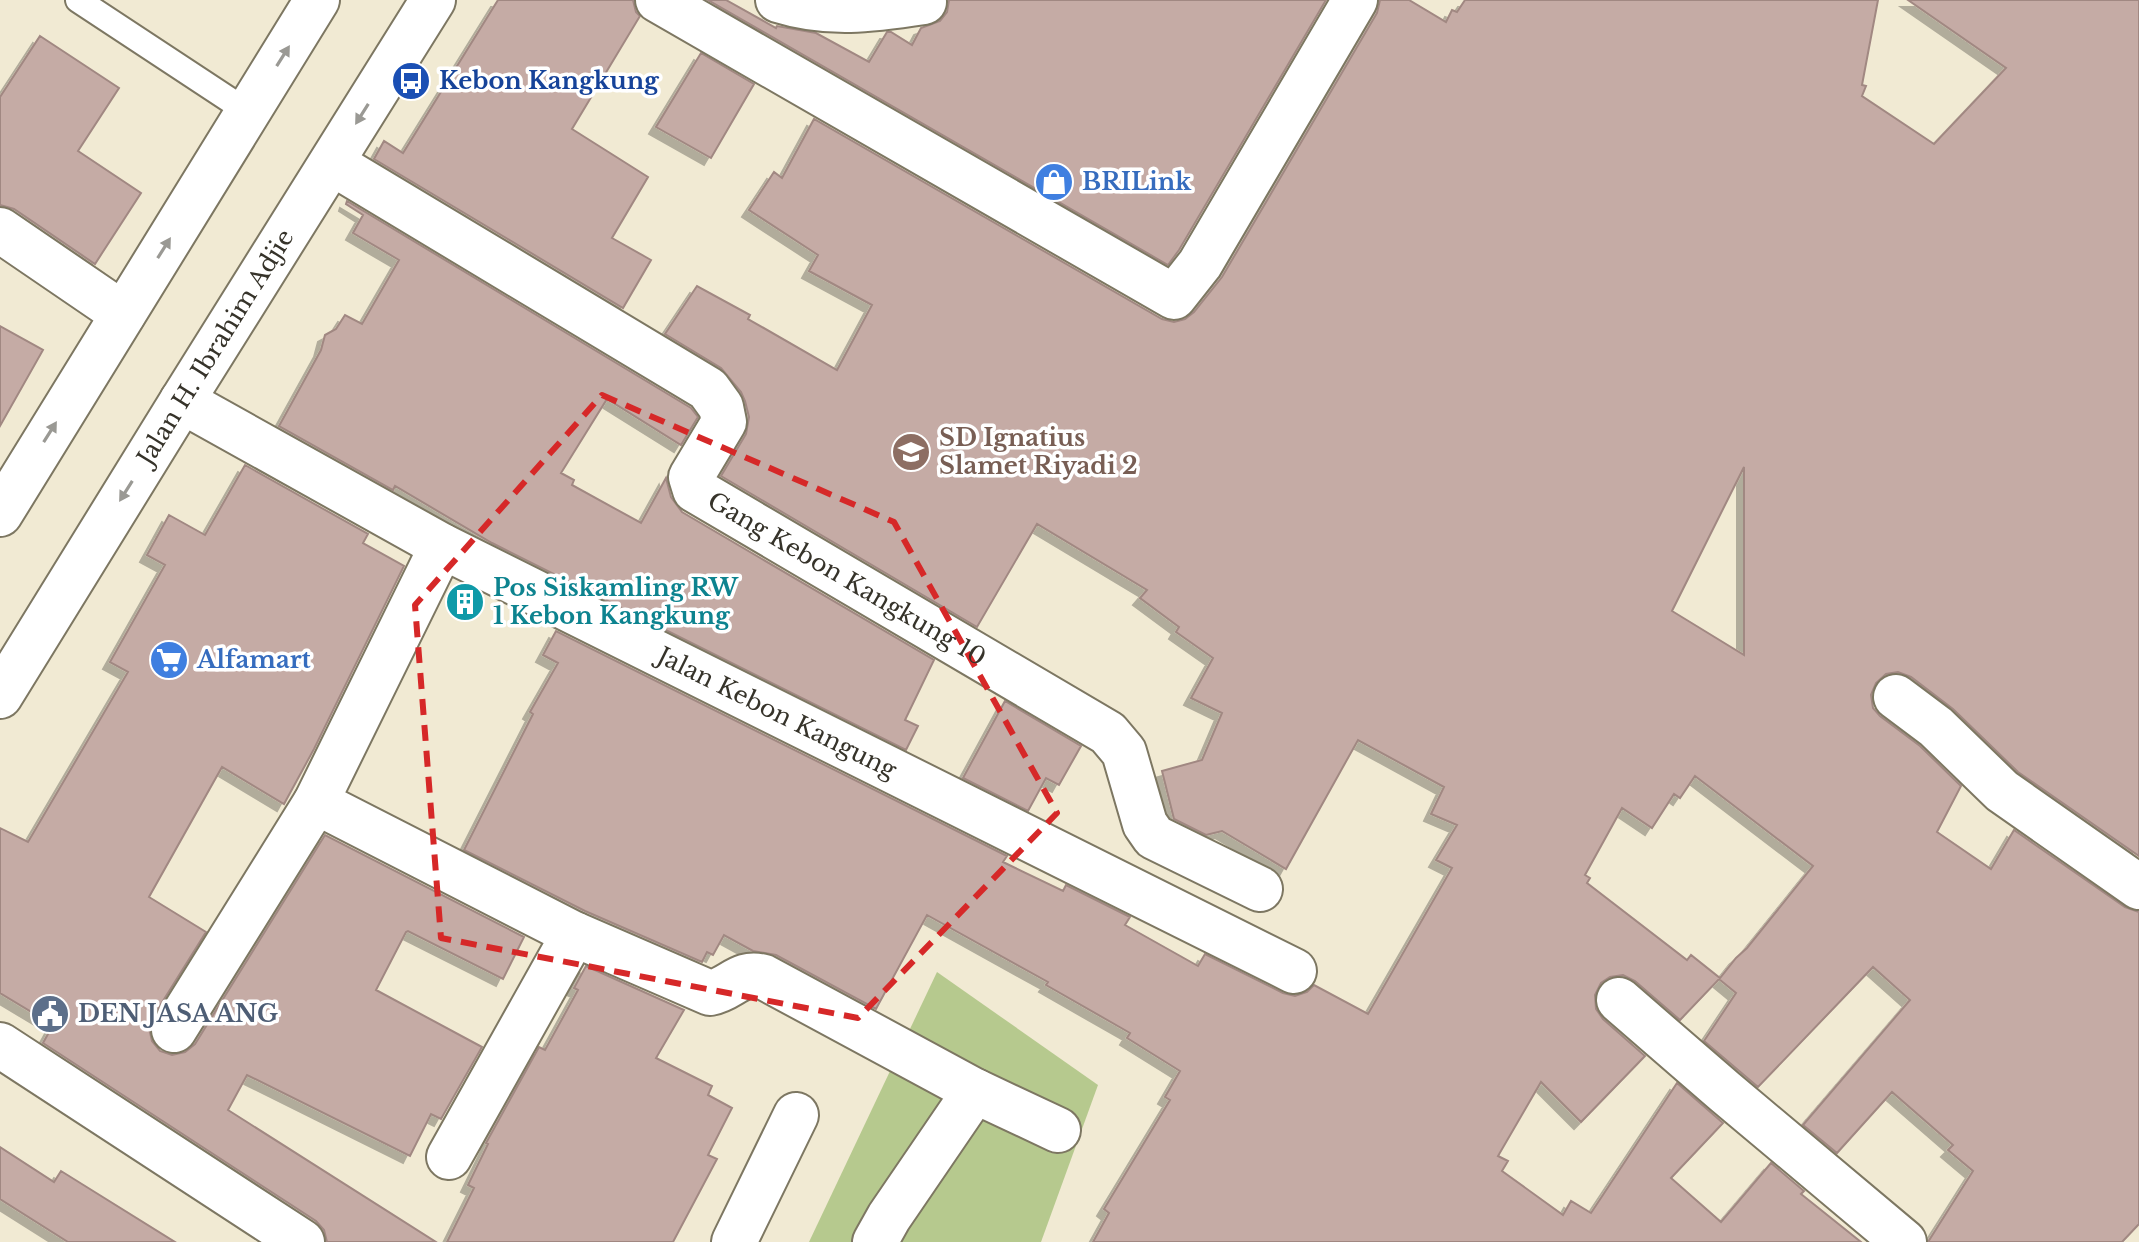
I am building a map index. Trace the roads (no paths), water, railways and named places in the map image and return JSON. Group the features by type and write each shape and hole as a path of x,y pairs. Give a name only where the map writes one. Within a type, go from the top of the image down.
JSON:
{"street":[{"path":"3,502 317,0"},
{"name":"Jalan H. Ibrahim Adjie","path":"0,696 433,0"},
{"path":"658,0 1174,297 1200,264 1355,0"},
{"path":"778,0 829,11 877,9 924,2"},
{"name":"Gang Kebon Kangkung 10","path":"332,163 708,389 721,407 724,422 691,477 695,490 1108,733 1124,752 1145,824 1154,837 1260,889"},
{"path":"0,230 123,314"},
{"name":"Jalan Kebon Kangung","path":"182,401 442,546 1294,971"},
{"path":"174,1030 316,802 442,546"},
{"path":"1896,697 1936,727 2002,791 2139,887"},
{"path":"316,802 574,934 710,993 716,993 745,976 764,977 975,1091 1058,1130"},
{"path":"449,1157 574,934"},
{"path":"1619,1000 1904,1242"},
{"path":"0,1045 302,1242"},
{"path":"875,1242 975,1091"},
{"path":"734,1242 796,1115"}],"lane":[{"path":"78,0 248,112"}],"place":[{"name":"Kebon Kangkung","path":"411,81"},
{"name":"BRILink","path":"1054,182"},
{"name":"SD Ignatius Slamet Riyadi 2","path":"911,452"},
{"name":"Pos Siskamling RW 1 Kebon Kangkung","path":"465,602"},
{"name":"Alfamart","path":"169,660"},
{"name":"DEN JASA ANG","path":"50,1014"}]}
